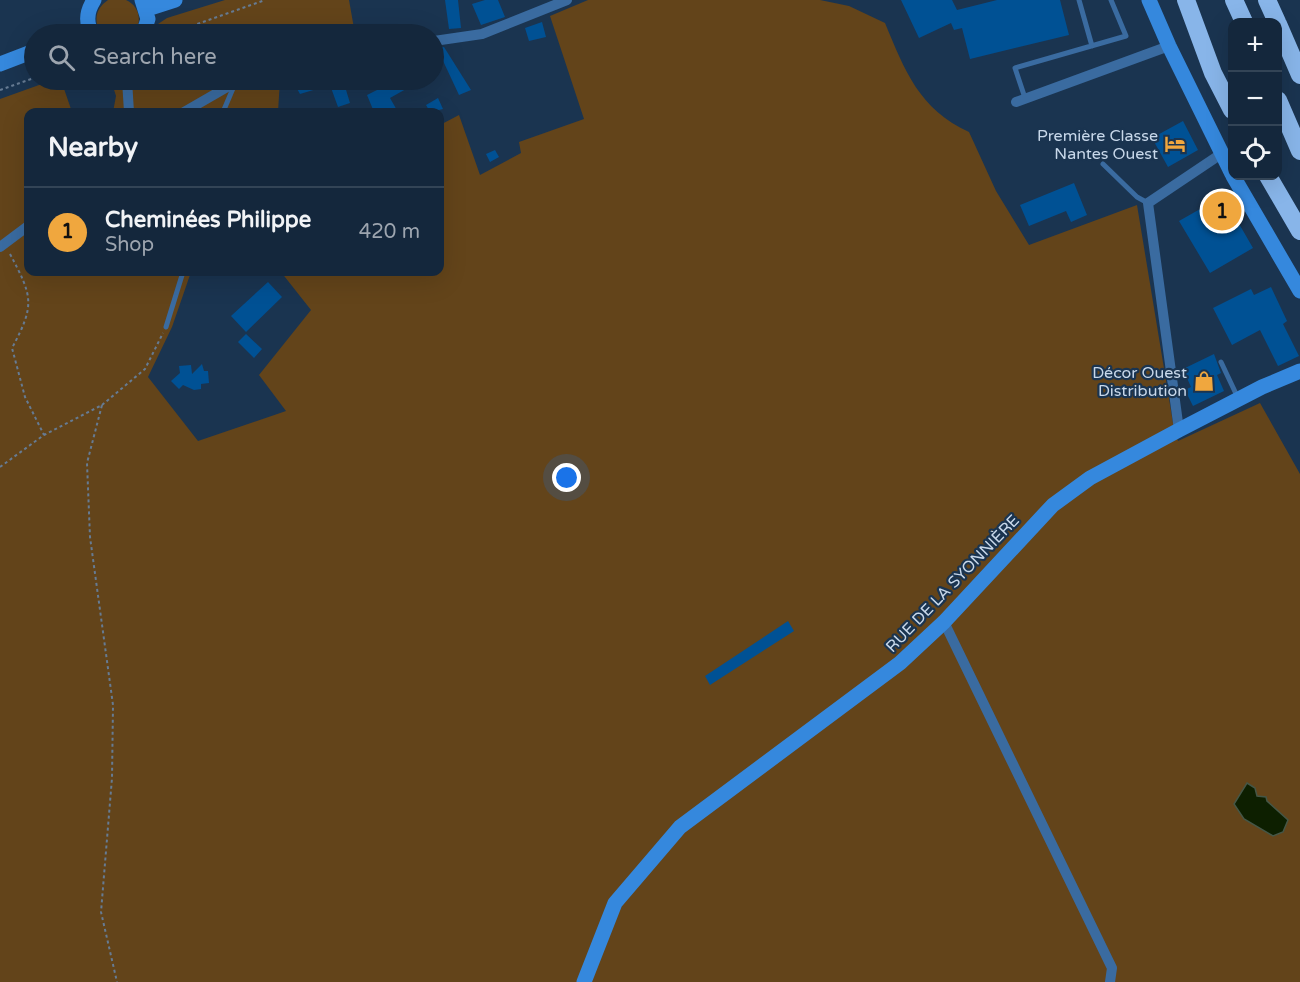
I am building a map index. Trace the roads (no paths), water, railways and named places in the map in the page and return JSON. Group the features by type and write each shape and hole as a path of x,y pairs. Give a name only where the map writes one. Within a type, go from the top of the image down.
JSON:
{"highway":[{"path":"1186,0 1213,73 1228,101"},
{"path":"1234,0 1242,18"},
{"path":"1267,0 1275,18"},
{"path":"1282,34 1300,75"},
{"path":"1282,109 1300,151"},
{"path":"1270,180 1300,231"}],"street":[{"path":"87,24 88,11 94,0"},
{"path":"146,24 148,19 144,4 175,0"},
{"path":"444,40 482,34 567,0"},
{"path":"1149,0 1228,166"},
{"path":"1021,100 1169,46"},
{"path":"0,64 24,55"},
{"path":"128,90 129,108"},
{"path":"191,108 224,90"},
{"path":"1179,430 1148,203 1221,154"},
{"path":"1236,180 1300,291"},
{"path":"2,246 24,229"},
{"name":"RUE DE LA SYONNIÈRE","path":"584,982 615,903 680,827 900,663 944,622 1053,505 1090,478 1239,399 1300,371"},
{"path":"944,622 1112,968 1110,982"}],"lane":[{"path":"1079,0 1092,46"},
{"path":"1021,100 1015,68 1126,36 1111,0"},
{"path":"225,108 232,90"},
{"path":"1103,164 1137,197 1148,203"},
{"path":"166,327 182,276"},
{"path":"1221,362 1239,399"}],"place":[{"name":"Première Classe Nantes Ouest","path":"1175,144"},
{"name":"Cheminées Philippe","path":"1222,211"},
{"name":"Décor Ouest Distribution","path":"1204,381"}]}
